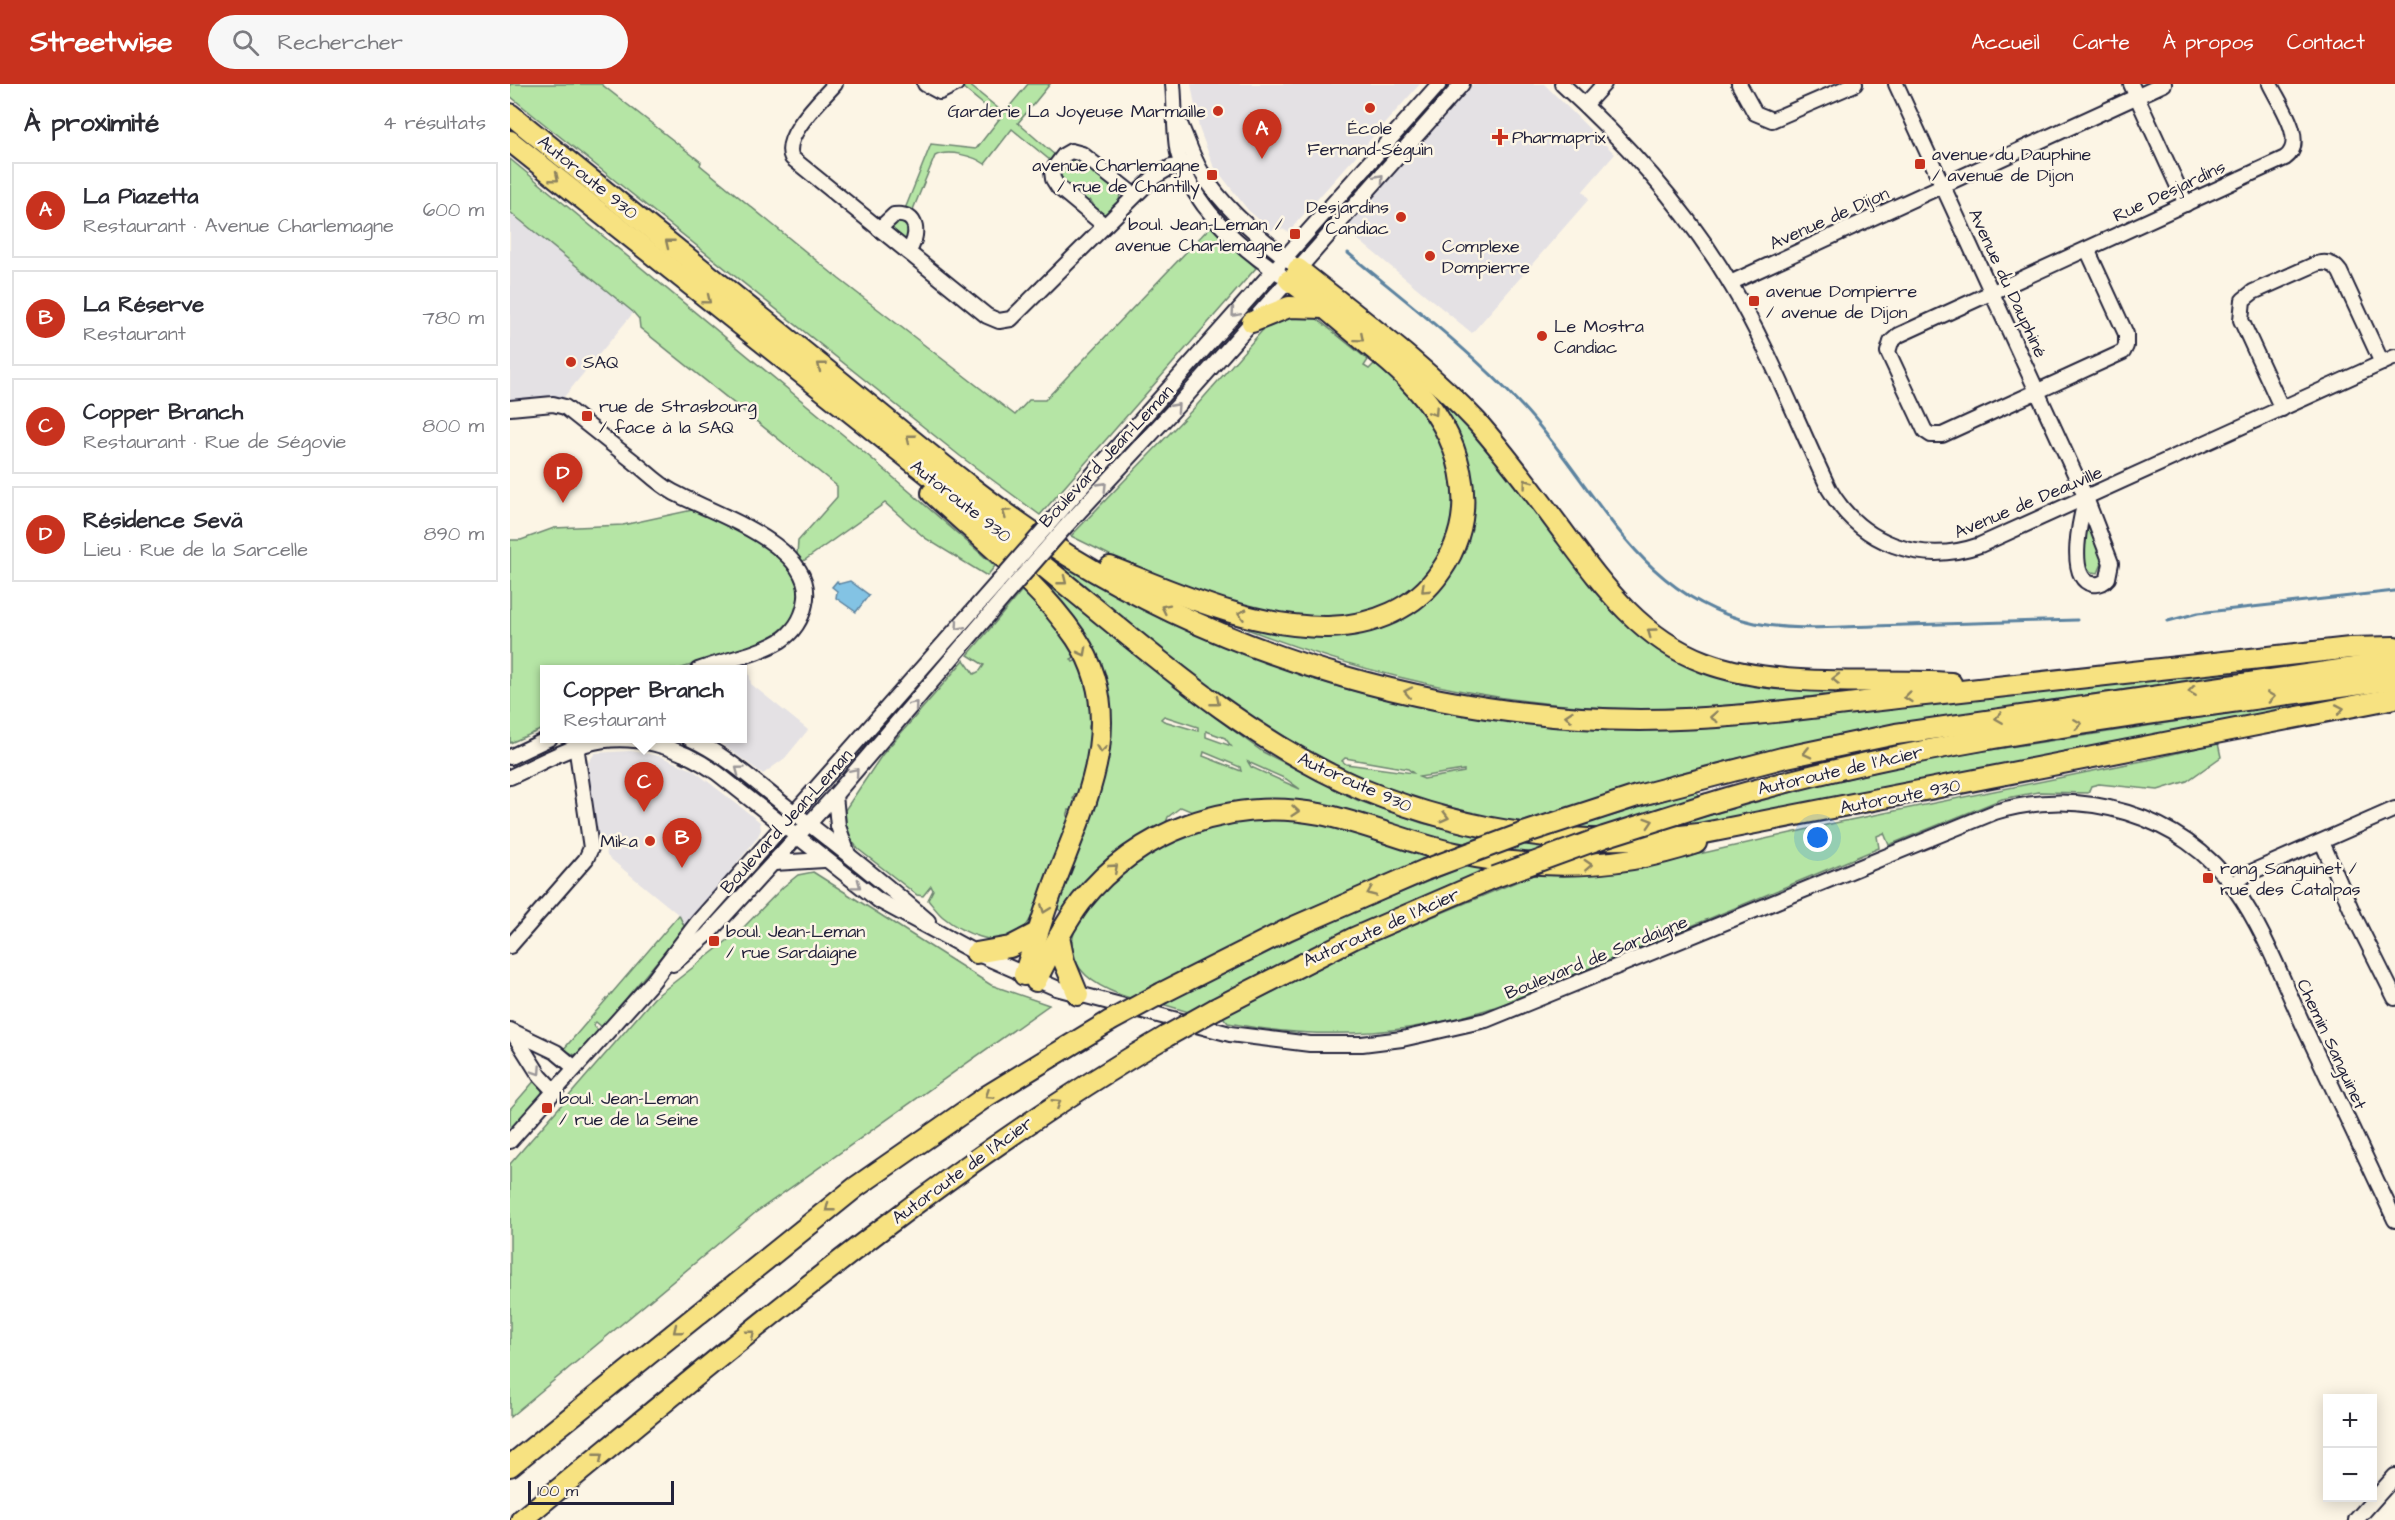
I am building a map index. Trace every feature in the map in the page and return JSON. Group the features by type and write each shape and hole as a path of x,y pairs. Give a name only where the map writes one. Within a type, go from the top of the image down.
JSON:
{"highway":[{"name":"Autoroute 930","path":"510,114 965,482 1054,546 1166,609 1262,649 1385,686 1495,707 1600,718 1687,718 2008,686 2350,648 2395,647"},
{"name":"Autoroute 930","path":"510,141 832,402 1218,704 1279,747 1338,778 1433,814 1520,833 1620,840 1685,836 1738,828 2395,698"},
{"path":"1054,546 1217,607 1292,625 1329,627 1362,623 1391,614 1418,596 1442,570 1459,533 1465,492 1457,456 1440,422 1412,383 1325,308 1286,269"},
{"path":"1286,269 1433,379 1457,402 1516,469 1617,602 1646,629 1672,646 1714,666 1759,676 1894,679 2008,686"},
{"path":"1252,322 1289,307 1325,308"},
{"path":"832,402 1038,592 1076,638 1091,667 1101,709 1102,737 1099,763 1035,934 1030,978"},
{"name":"Autoroute de l'Acier","path":"510,1466 847,1194 987,1096 1110,1021 1162,993 1297,925 1425,870 1524,833 1637,796 1782,758 1913,732 2395,662"},
{"name":"Autoroute de l'Acier","path":"521,1520 910,1206 1041,1113 1167,1036 1330,949 1495,877 1612,834 1708,804 1854,765 1988,738 2395,679"},
{"path":"1030,978 1088,894 1134,853 1180,827 1239,811 1270,809 1312,813 1456,853 1551,865 1603,864 1654,856 1738,828"},
{"path":"976,953 1010,946 1035,934"},
{"path":"1059,937 1064,961 1078,995"}],"street":[{"path":"835,84 794,134 789,148 790,154 795,161 987,316 1002,322 1015,315 1134,195 1161,172 1181,164 1196,162"},
{"path":"926,84 940,92 956,84"},
{"path":"1173,84 1177,149 1189,182 1213,216 1286,269"},
{"name":"Boulevard Jean-Leman","path":"510,1141 653,981 697,923 998,582 1061,521 1252,322 1286,269 1439,84"},
{"name":"Boulevard Jean-Leman","path":"653,981 707,934 774,863 1010,590 1061,521 1286,269 1462,84"},
{"name":"Avenue de Deauville","path":"1562,84 1664,188 1730,283 1764,346 1829,489 1842,510 1870,535 1910,551 1953,553 1988,542 2389,360"},
{"path":"1585,105 1604,84"},
{"path":"1739,84 1755,113 1772,120 1855,84"},
{"name":"Avenue du Dauphiné","path":"1896,84 2086,498 2111,563 2110,574 2101,584 2092,584 2083,580 2078,569 2079,531 2086,498"},
{"path":"1943,185 2134,90 2164,84"},
{"name":"Rue Desjardins","path":"2038,391 1942,435 1931,435 1923,428 1888,352 1889,344 1899,334 2285,158 2293,151 2294,135 2270,84"},
{"path":"2134,90 2186,204"},
{"path":"1176,116 1196,162 1234,215 1286,269"},
{"path":"1104,225 1055,183 1052,171 1064,155 1071,151 1082,154 1134,195"},
{"name":"Avenue de Dijon","path":"1730,283 1943,185"},
{"path":"879,229 894,215 910,219 917,231 915,241 908,252"},
{"path":"2038,391 2114,357 2126,346 2126,334 2087,249"},
{"path":"2282,409 2241,320 2242,300 2253,291 2316,264 2326,262 2333,265 2340,272 2389,360"},
{"path":"510,408 563,406 667,488 746,527 797,565 804,576 807,592 804,611 793,629 781,640 770,645 710,665"},
{"path":"510,757 540,743"},
{"path":"510,946 585,859 591,848 576,743"},
{"name":"Boulevard de Sardaigne","path":"510,777 576,743"},
{"name":"Boulevard de Sardaigne","path":"650,743 673,749 710,768 824,860 878,900 976,953 1030,978 1078,995 1216,1030 1274,1041 1350,1044 1438,1033 1514,1010 1987,814 2045,802 2092,804 2153,823 2189,844 2232,885"},
{"name":"Boulevard de Sardaigne","path":"697,743 721,757 809,824 945,936"},
{"path":"835,795 838,826 849,856"},
{"path":"2232,885 2247,874 2395,809"},
{"path":"2322,842 2355,918 2395,998"},
{"path":"774,863 824,860"},
{"name":"Chemin Sanguinet","path":"2232,885 2269,954 2395,1220"},
{"path":"512,1032 556,1052 575,1068"},
{"path":"512,1032 540,1076 554,1091"},
{"path":"2356,1520 2395,1476"}],"shaded area":[{"path":"1191,84 1420,84 1288,232 1282,229 1271,230 1248,210 1213,165 1199,128"},
{"path":"1473,84 1544,84 1615,154 1583,191 1589,199 1472,333 1345,229"},
{"path":"510,212 634,312 564,397 510,402"},
{"path":"747,661 751,684 808,730 785,758 763,774 720,743 747,743 747,665 734,665"},
{"path":"631,751 659,756 693,770 760,822 761,830 757,838 685,928 679,915 607,856 605,842 597,842 586,768 589,767 588,763 595,753"}],"green space":[{"path":"510,84 601,84 701,162 700,165 839,279 1015,415 1029,400 1045,400 1211,226 1256,268 1040,515 960,456 538,119 510,96"},
{"path":"968,84 1004,113 1028,84 1050,84 1018,123 1056,156 1051,161 1012,129 985,164 961,154 940,154 935,156 912,212 905,209 931,144 976,149 1000,118 962,87"},
{"path":"1071,157 1076,157 1120,191 1119,203 1106,215 1091,207 1093,204 1090,200 1087,203 1059,180 1058,171"},
{"path":"510,159 871,458 995,566 987,576 925,538 885,503 802,562 797,555 798,541 837,497 837,486 640,328 639,319 633,312 510,212"},
{"path":"901,221 908,225 911,232 907,241 890,228 893,222"},
{"path":"1307,315 1316,318 1368,360 1364,366 1369,369 1374,364 1405,388 1446,446 1458,495 1452,538 1424,583 1376,613 1315,620 1236,606 1146,573 1071,536 1197,405 1268,324 1277,318"},
{"path":"1429,382 1667,651 1882,689 1709,707 1651,709 1532,702 1414,681 1356,666 1243,628 1188,605 1255,624 1401,616 1470,519 1422,385"},
{"path":"697,509 747,535 781,560 793,575 799,590 797,607 788,623 779,632 762,642 691,665 540,665 540,730 510,743 510,540 521,540 554,528 623,525"},
{"path":"2087,520 2103,561 2098,573 2091,572 2084,565"},
{"path":"1052,556 1141,607 1234,650 1281,668 1330,684 1429,708 1542,723 2232,668 2232,674 1985,711 1800,744 1678,773 1531,821 1509,824 1442,807 1385,787 1332,763 1282,735 1187,669 1048,560","holes":["1345,758 1408,769 1413,773 1346,764 1342,761","1464,770 1464,772 1424,779 1419,777"]},
{"path":"1037,574 1219,720 1263,752 1357,800 1422,823 1481,837 1455,847 1352,816 1195,813 1181,807 1168,817 1165,825 1064,914 1056,907 1095,805 1101,780 1106,754 1107,698 1032,579","holes":["1164,716 1198,727 1198,731 1161,719","1206,731 1225,738 1231,746 1206,737","1204,752 1240,767 1241,771 1203,756","1248,762 1286,779 1300,789 1251,767"]},
{"path":"1023,589 1058,629 1075,657 1071,659 1073,662 1077,660 1088,689 1093,726 1089,726 1089,730 1093,730 1079,796 1075,794 1073,799 1077,801 1073,811 1069,810 1067,816 1070,818 1034,912 1020,933 1002,940 980,937 951,923 928,900 933,890 931,886 923,896 917,895 858,849 847,834 845,810 882,755 964,660 974,674 980,671 984,665 968,655"},
{"path":"2296,703 2297,709 1723,822 1657,830 1810,787 1938,758"},
{"path":"2218,743 2221,757 2187,781 2158,790 2099,784 2091,786 2088,793 2038,792 2002,799 1889,845 1884,833 1877,836 1879,848 1506,1003 1472,1014 1403,1029 1334,1033 1263,1029 1228,1023 1223,1017 1367,944 1540,872 1664,862 1835,823 2152,759"},
{"path":"1695,791 1702,797 1594,832 1568,829"},
{"path":"1272,816 1337,826 1374,840 1433,856 1292,916 1130,998 1092,980 1074,958 1074,933 1087,908 1110,883 1138,861 1167,842 1203,826"},
{"path":"1526,844 1550,847 1525,857 1498,853"},
{"path":"1472,863 1497,868 1192,1013 1162,1004 1326,924"},
{"path":"813,872 991,985 1049,1005 755,1213 510,1417 510,1164 654,998 742,929 798,875"},
{"path":"679,915 685,928 602,1027 596,1022 593,1025 599,1031 584,1050 575,1055 563,1050"},
{"path":"536,1079 542,1089 542,1097 510,1132 510,1109"}],"water":[{"path":"837,581 839,584 850,581 869,595 856,612 836,598 837,591 832,587"}],"waterway":[{"path":"1348,253 1415,308 1502,385 1549,437 1622,535 1649,564 1679,589 1714,609 1755,623 1799,628 2077,620"},
{"path":"2168,621 2198,613 2395,591"}],"place":[{"name":"École Fernand-Séguin","path":"1370,108"},
{"name":"Garderie La Joyeuse Marmaille","path":"1218,111"},
{"name":"Pharmaprix","path":"1500,137"},
{"name":"La Piazetta","path":"1262,159"},
{"name":"avenue du Dauphine / avenue de Dijon","path":"1920,164"},
{"name":"avenue Charlemagne / rue de Chantilly","path":"1212,175"},
{"name":"Desjardins Candiac","path":"1401,217"},
{"name":"boul. Jean-Leman / avenue Charlemagne","path":"1295,234"},
{"name":"Complexe Dompierre","path":"1430,256"},
{"name":"avenue Dompierre / avenue de Dijon","path":"1754,301"},
{"name":"Le Mostra Candiac","path":"1542,336"},
{"name":"SAQ","path":"571,362"},
{"name":"rue de Strasbourg / face à la SAQ","path":"587,416"},
{"name":"Résidence Sevä","path":"563,503"},
{"name":"Copper Branch","path":"644,812"},
{"name":"Mika","path":"650,841"},
{"name":"La Réserve","path":"682,868"},
{"name":"rang Sanguinet / rue des Catalpas","path":"2208,878"},
{"name":"boul. Jean-Leman / rue Sardaigne","path":"714,941"},
{"name":"boul. Jean-Leman / rue de la Seine","path":"547,1108"}]}
